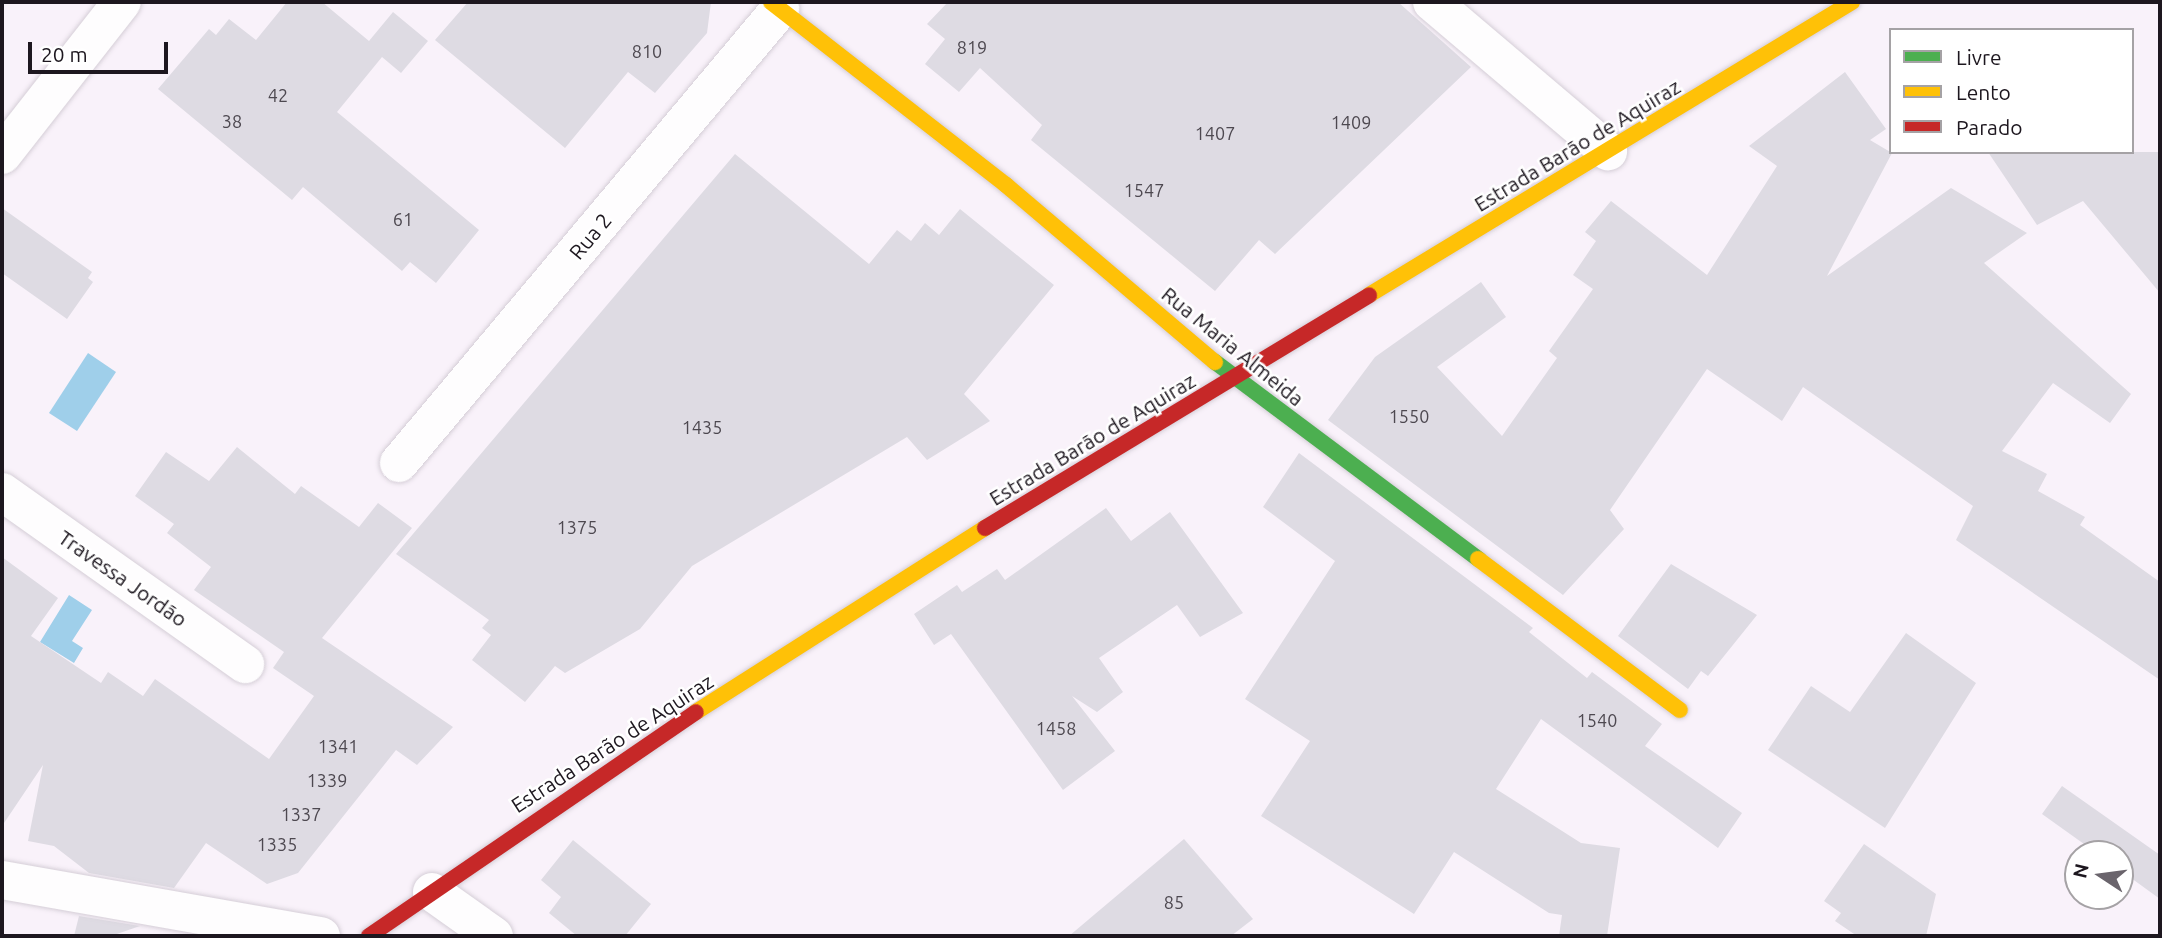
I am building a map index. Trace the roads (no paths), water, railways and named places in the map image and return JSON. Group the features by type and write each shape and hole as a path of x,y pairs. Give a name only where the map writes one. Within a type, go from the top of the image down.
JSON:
{"street":[{"path":"2,155 122,2"},
{"path":"1432,2 1608,151"},
{"name":"Estrada Barão de Aquiraz","path":"369,936 582,785 1001,518 1236,378 1852,2"},
{"name":"Rua Maria Almeida","path":"776,5 1006,185 1236,378 1680,710"},
{"name":"Rua 2","path":"399,463 776,5"},
{"name":"Travessa Jordão","path":"2,492 245,664"},
{"path":"2,880 321,936"},
{"path":"432,892 494,936"}],"water":[{"path":"88,353 116,372 77,431 49,413"},
{"path":"69,595 92,610 72,641 83,648 74,663 40,642"}]}
